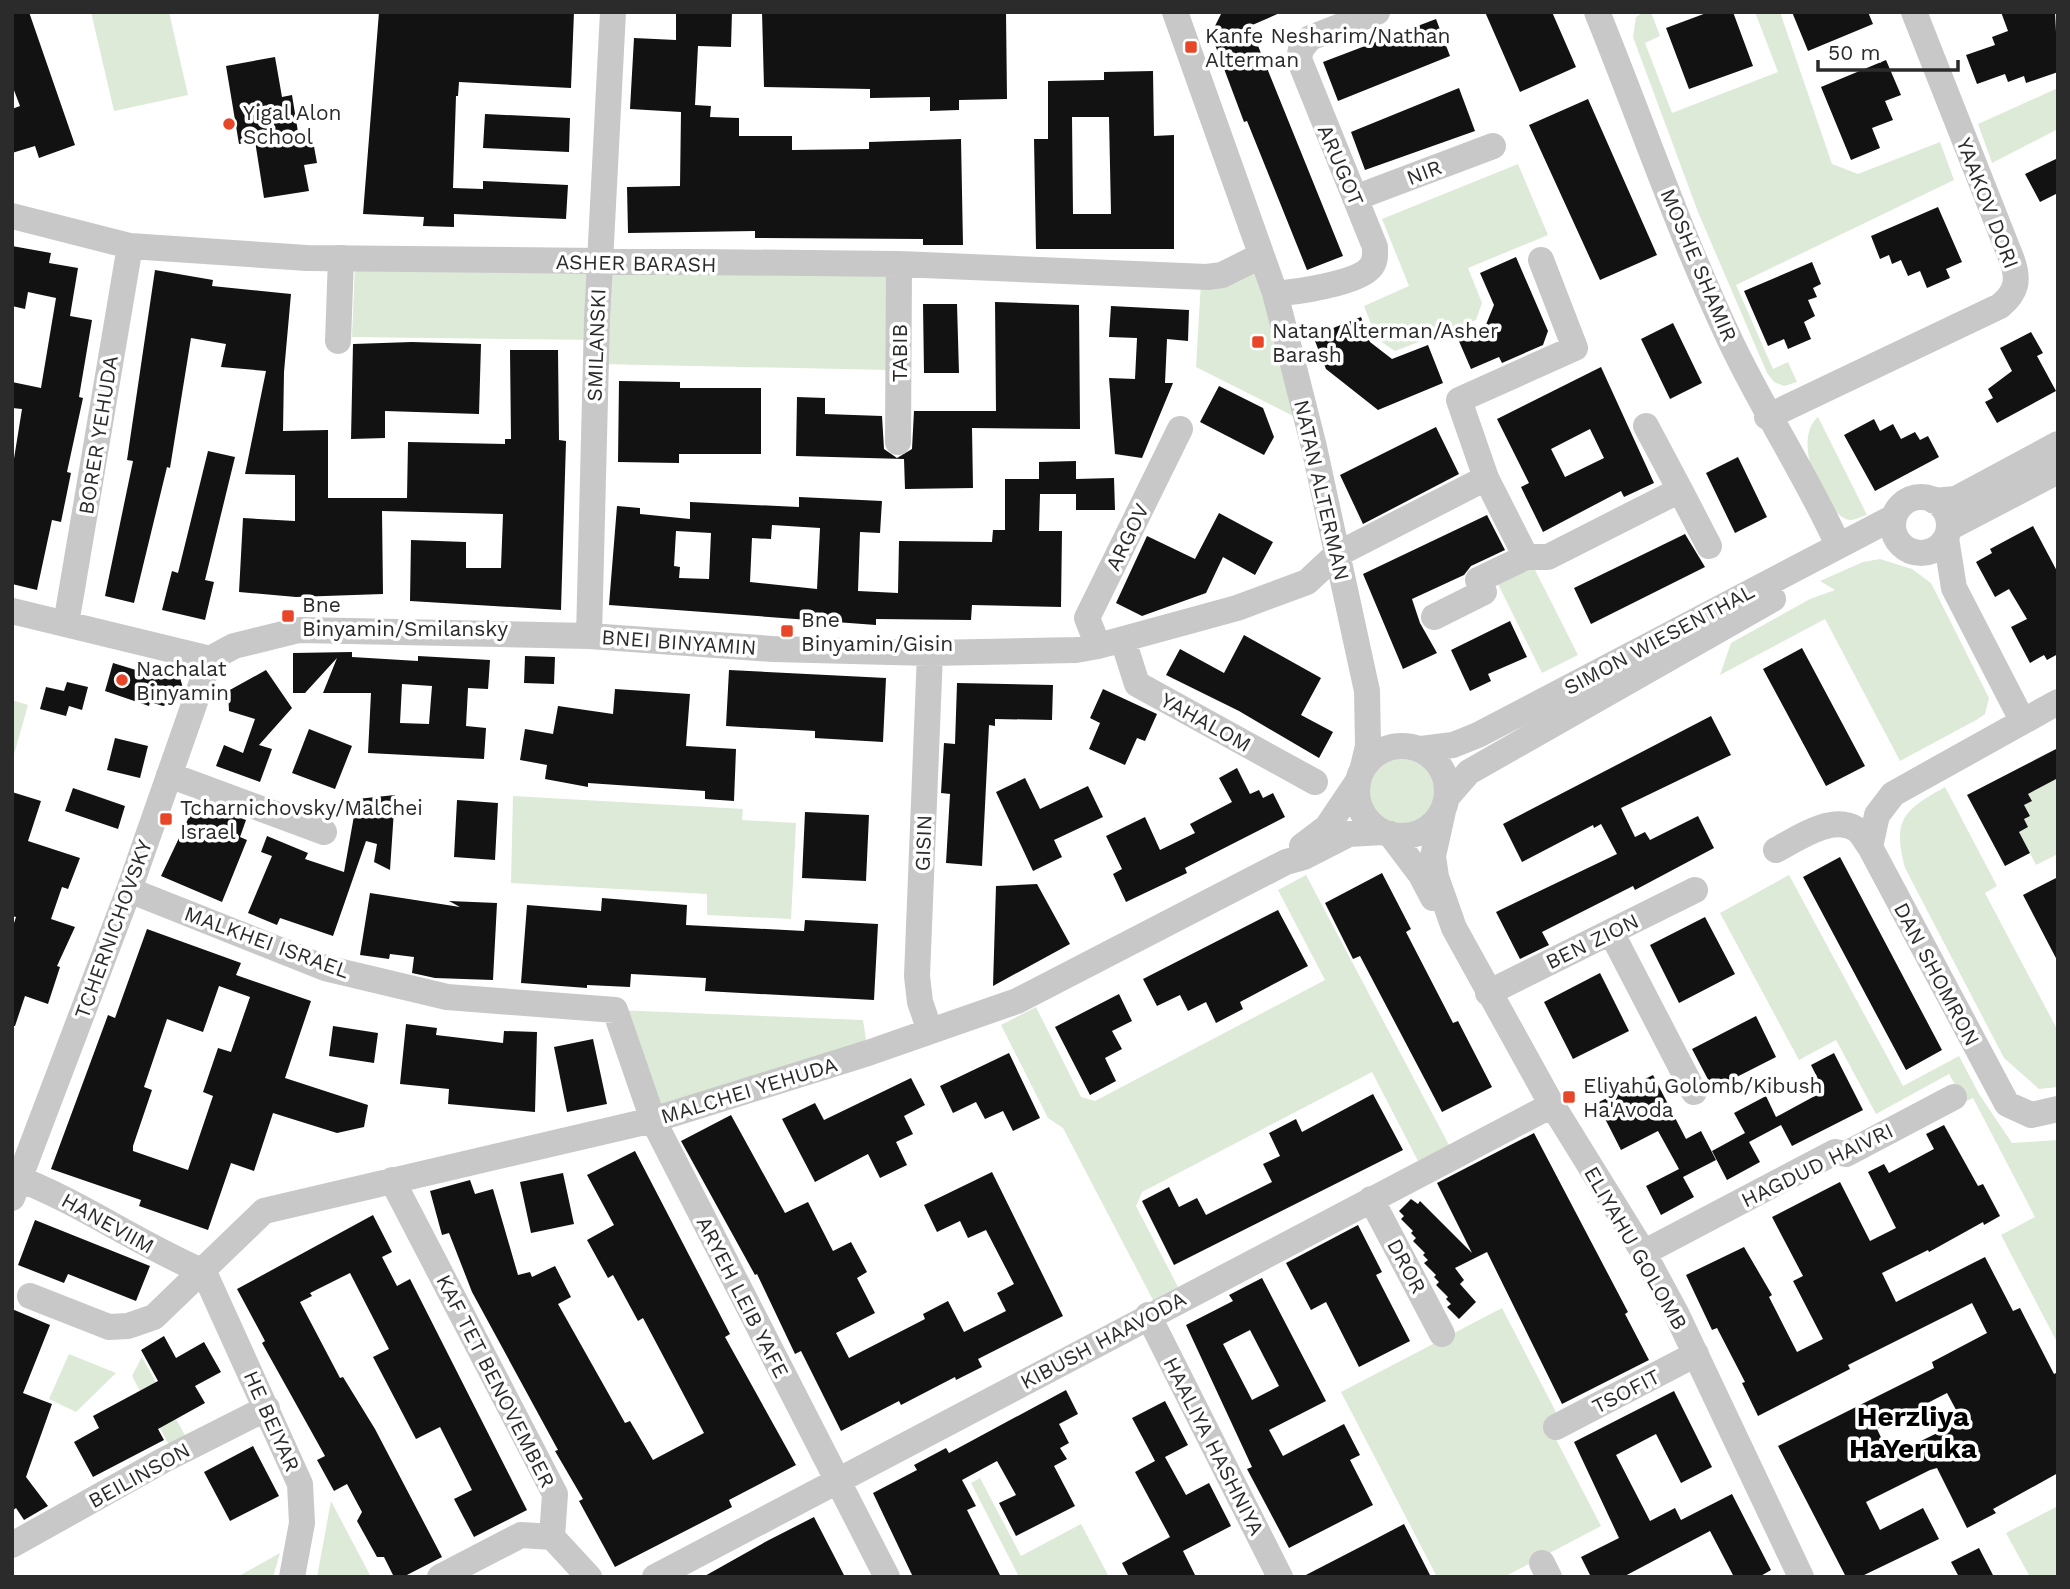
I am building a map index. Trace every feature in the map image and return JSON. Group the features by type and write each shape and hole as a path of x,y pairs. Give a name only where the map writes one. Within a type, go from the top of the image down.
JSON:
{"street":[{"name":"SMILANSKI","path":"589,636 599,262 613,12"},
{"name":"NATAN ALTERMAN","path":"1175,12 1275,293 1314,447 1367,691 1368,746 1361,774"},
{"name":"ARUGOT","path":"1275,293 1302,293 1369,270 1375,260 1375,247 1299,59 1301,49 1310,37 1377,12"},
{"name":"MOSHE SHAMIR","path":"1597,12 1709,293 1767,417 1822,508 1838,545"},
{"name":"YAAKOV DORI","path":"1767,417 2000,306 2012,296 2015,288 2016,273 2012,260 1914,12"},
{"name":"NIR","path":"1355,198 1493,146"},
{"name":"ASHER BARASH","path":"12,216 130,246 341,258 899,264 1207,277 1222,275 1260,256"},
{"name":"BORER YEHUDA","path":"66,624 130,246"},
{"path":"338,341 341,258"},
{"path":"1526,557 1486,478 1459,400 1575,348 1541,260"},
{"name":"TABIB","path":"898,442 899,264"},
{"path":"1646,426 1709,546"},
{"name":"ARGOV","path":"1111,643 1087,618 1180,429"},
{"path":"1954,588 1915,553 1902,546 1894,525 1898,509 1910,499 1956,499 2058,444"},
{"path":"1915,553 1933,551 1947,533 2058,471"},
{"name":"BNEI BINYAMIN","path":"210,659 234,646 299,630 589,636 773,649 930,653 1076,650 1237,608 1307,582 1336,555 1486,478"},
{"path":"1434,617 1483,592 1478,580 1526,557 1548,557 1679,490"},
{"path":"1934,501 1946,513 1954,588 2022,720"},
{"path":"1806,562 1821,532 1822,508"},
{"name":"SIMON WIESENTHAL","path":"1415,748 1453,745 1478,735 1838,545 1894,525"},
{"name":"SIMON WIESENTHAL","path":"1445,804 1469,772 1894,525"},
{"path":"12,611 210,659"},
{"name":"YAHALOM","path":"1111,643 1138,684 1315,782"},
{"name":"GISIN","path":"930,653 917,976 920,1002 930,1031"},
{"name":"TCHERNICHOVSKY","path":"15,1184 129,890 210,659"},
{"name":"NATAN ALTERMAN","path":"1367,691 1389,728 1415,748"},
{"path":"1776,850 1893,794 2058,702"},
{"path":"1385,748 1415,748 1441,768 1447,782 1445,804 1424,831 1410,836 1386,833 1363,813 1358,803 1361,774 1373,756 1385,748"},
{"name":"MALCHEI YEHUDA","path":"1286,862 1327,827 1361,774"},
{"path":"169,775 324,832"},
{"path":"1870,847 1877,815 1893,794"},
{"name":"ELIYAHU GOLOMB","path":"1445,804 1433,856 1436,877 1454,928 1552,1105 1643,1253 1696,1354 1801,1577"},
{"path":"1825,827 1843,825 1857,830 1870,847"},
{"name":"ELIYAHU GOLOMB","path":"1386,833 1421,876 1440,913 1454,928"},
{"name":"MALCHEI YEHUDA","path":"30,1296 109,1326 128,1326 154,1317 204,1272 264,1211 653,1120 930,1031 1017,1001 1286,862 1304,857 1349,834 1386,833"},
{"name":"DAN SHOMRON","path":"1870,847 2007,1104 2031,1115 2058,1110"},
{"name":"MALKHEI ISRAEL","path":"129,890 325,968 447,997 615,1010"},
{"name":"BEN ZION","path":"1488,993 1695,890"},
{"path":"1611,932 1695,1092"},
{"name":"ARYEH LEIB YAFE","path":"615,1010 653,1120 887,1577"},
{"name":"HAGDUD HAIVRI","path":"1643,1253 1835,1152 1846,1154 1954,1097"},
{"name":"KIBUSH HAAVODA","path":"655,1577 1148,1315 1552,1105"},
{"name":"KAF TET BENOVEMBER","path":"391,1180 555,1494 552,1537"},
{"name":"HANEVIIM","path":"15,1184 46,1188 173,1259 204,1272"},
{"name":"DROR","path":"1371,1199 1442,1334"},
{"name":"HE BEIYAR","path":"204,1272 267,1408 303,1497 302,1523 292,1577"},
{"name":"HAALIYA HASHNIYA","path":"1148,1315 1280,1577"},
{"name":"TSOFIT","path":"1556,1427 1696,1354"},
{"name":"BEILINSON","path":"12,1545 171,1457 267,1408"},
{"path":"440,1577 521,1535 552,1537 589,1577"}],"green space":[{"path":"91,12 169,12 188,95 114,111"},
{"path":"1644,12 1651,12 1660,36 1645,43 1672,113 1778,72 1755,12 1780,12 1832,164 1858,174 1940,142 1954,180 1736,285 1773,369 1788,362 1797,382 1784,386 1774,382 1767,373 1698,212 1633,37 1636,17"},
{"path":"2058,88 2058,129 1992,163 1978,124"},
{"path":"1518,164 1548,235 1468,268 1482,303 1476,320 1395,351 1377,339 1364,306 1409,286 1382,219"},
{"path":"355,264 891,273 889,370 601,364 601,340 352,337"},
{"path":"1264,269 1303,421 1196,367 1201,282"},
{"path":"1818,417 1867,515 1851,520 1842,517 1822,494 1809,460 1808,443 1810,428"},
{"path":"1880,559 1912,569 1931,583 1989,698 1985,714 1978,719 1900,761 1825,619 1720,675 1731,643 1810,599 1835,590 1820,581 1863,562"},
{"path":"1532,564 1578,655 1542,673 1497,582"},
{"path":"12,700 28,705 13,758 12,758"},
{"path":"2049,752 2058,768 2058,854 2036,865 2019,832 2028,827 2024,819 2030,816 2024,805 2032,801 2028,794 2046,784 2033,760"},
{"path":"1396,758 1408,758 1420,763 1430,773 1435,791 1433,804 1420,819 1408,824 1396,824 1384,819 1374,809 1369,797 1369,785 1374,773 1384,763"},
{"path":"1945,787 1997,886 1985,893 2058,1031 2058,1087 2039,1089 2004,1058 1905,868 1900,838 1905,818 1920,802"},
{"path":"513,796 743,809 742,820 796,823 791,919 707,915 707,894 511,883"},
{"path":"1306,875 1449,1145 1418,1161 1372,1072 1142,1192 1136,1206 1179,1289 1154,1302 1063,1128 1048,1118 1001,1025 1036,1007 1081,1097 1095,1101 1325,980 1278,890"},
{"path":"1789,875 1903,1086 1959,1056 1979,1094 2012,1143 2058,1140 2058,1344 2001,1235 2035,1217 1973,1098 1965,1102 1949,1074 1876,1114 1836,1040 1799,1060 1720,913"},
{"path":"615,1010 863,1020 868,1053 653,1120"},
{"path":"1502,1308 1557,1414 1546,1420 1601,1526 1504,1577 1437,1577 1341,1392"},
{"path":"69,1354 116,1373 76,1412 49,1399"},
{"path":"142,1357 187,1439 170,1447 132,1376"},
{"path":"980,1478 1021,1556 1081,1524 1109,1577 1019,1577 971,1483"},
{"path":"331,1501 371,1577 317,1577"},
{"path":"2058,1506 2058,1577 2030,1577 2006,1533"},
{"path":"280,1553 273,1577 237,1577"}],"building":[{"path":"12,12 29,12 75,145 39,158 35,146 12,153 12,109 20,106 12,85"},
{"path":"379,12 574,12 571,88 459,82 456,96 453,188 483,189 483,181 568,185 566,219 454,214 454,227 423,226 424,217 363,214"},
{"path":"676,12 732,12 731,47 698,46 695,105 711,106 710,117 739,118 739,136 792,136 792,150 869,149 869,142 961,139 963,245 923,245 923,239 755,238 755,231 628,233 627,187 680,186 681,112 630,109 634,38 676,40"},
{"path":"762,12 1006,12 1007,99 959,100 959,110 930,111 930,97 870,98 870,89 764,87"},
{"path":"1222,12 1282,12 1250,26 1343,256 1307,270 1247,121 1244,122 1211,34"},
{"path":"1485,12 1552,12 1576,67 1520,92"},
{"path":"1709,12 1733,12 1753,66 1689,89 1666,28"},
{"path":"1792,12 1868,12 1873,24 1808,51"},
{"path":"2001,12 2055,12 2058,72 2026,83 2024,76 2008,82 2005,74 1977,84 1966,55 1995,45 1992,37 2008,31"},
{"path":"1436,19 1450,56 1338,101 1323,62"},
{"path":"275,57 282,97 292,95 298,132 311,130 317,163 304,165 309,191 264,198 255,141 239,144 226,66"},
{"path":"1886,60 1901,95 1885,101 1893,120 1872,128 1880,148 1851,160 1821,87"},
{"path":"1153,71 1154,136 1174,135 1174,249 1036,249 1034,139 1048,139 1048,81 1104,80 1104,72","holes":["1072,117 1109,117 1111,214 1073,214"]},
{"path":"1459,88 1475,131 1365,170 1351,132"},
{"path":"1588,99 1657,255 1600,280 1529,125"},
{"path":"485,114 570,118 569,152 483,148"},
{"path":"2058,158 2058,193 2040,202 2025,174"},
{"path":"1938,207 1962,262 1946,269 1950,278 1927,288 1920,271 1908,276 1901,260 1892,264 1889,255 1880,259 1871,236"},
{"path":"12,246 51,253 49,263 78,268 70,316 92,320 79,397 83,398 67,472 71,473 61,522 52,520 37,590 12,584 12,471 22,409 12,408 12,382 41,388 56,298 28,292 25,309 12,306"},
{"path":"1516,257 1548,331 1543,345 1502,363 1499,357 1471,369 1458,339 1485,327 1494,305 1480,273"},
{"path":"1812,262 1821,284 1813,288 1817,297 1808,300 1815,316 1804,322 1811,339 1788,349 1784,339 1768,346 1744,291"},
{"path":"155,270 213,280 212,286 291,294 284,372 283,431 328,430 328,498 407,498 408,442 505,444 505,439 511,439 510,350 558,350 559,440 566,441 561,610 410,601 411,540 466,542 466,568 501,568 503,514 382,511 383,594 296,597 239,592 243,518 295,521 295,475 245,474 266,371 221,367 226,344 191,338 170,468 167,467 134,603 105,596 133,461 127,460"},
{"path":"995,302 1079,305 1080,429 972,428 973,488 905,489 904,459 796,456 797,397 825,398 825,414 882,416 884,449 897,458 912,449 914,411 996,411"},
{"path":"923,304 957,304 959,373 924,373"},
{"path":"1111,306 1189,310 1188,341 1167,339 1165,383 1173,383 1142,458 1115,454 1109,378 1135,379 1137,338 1109,337"},
{"path":"1361,317 1370,342 1392,359 1428,345 1443,383 1378,410 1326,369 1313,336"},
{"path":"1673,323 1702,383 1670,399 1641,339"},
{"path":"2031,332 2043,353 2037,356 2056,391 1997,423 1985,402 1993,398 1988,389 2012,371 2000,348"},
{"path":"353,344 481,344 479,414 385,411 385,438 351,439"},
{"path":"1601,367 1654,483 1624,497 1621,491 1543,532 1521,487 1529,483 1497,419","holes":["1590,429 1604,458 1565,477 1551,449"]},
{"path":"619,381 680,382 680,388 761,388 761,454 679,454 679,463 618,462"},
{"path":"1219,386 1263,408 1274,437 1264,455 1200,422"},
{"path":"1874,419 1880,431 1893,424 1901,439 1915,432 1920,440 1928,436 1939,457 1875,491 1844,435"},
{"path":"1436,427 1459,474 1363,524 1340,475"},
{"path":"208,451 235,457 205,580 214,582 205,620 162,610 172,571 178,573"},
{"path":"1738,457 1767,517 1735,533 1706,473"},
{"path":"1076,461 1076,479 1114,478 1115,510 1076,510 1076,494 1040,494 1039,531 1062,531 1061,607 972,605 971,620 876,619 876,625 609,605 617,506 640,508 640,514 690,519 690,502 799,507 799,497 882,501 880,533 860,532 858,591 898,593 899,541 992,542 993,530 1005,530 1005,479 1039,479 1039,462","holes":["772,525 820,528 817,589 750,582 752,538 771,539","676,531 711,533 709,579 679,578 680,567 674,566"]},
{"path":"1219,513 1273,542 1255,575 1223,557 1206,593 1142,616 1116,603 1147,536 1195,559"},
{"path":"1487,515 1505,550 1471,566 1464,575 1412,599 1420,623 1437,653 1403,669 1363,574"},
{"path":"2033,526 2058,573 2058,654 2047,660 2044,655 2030,663 2011,627 2027,619 2009,589 1995,597 1976,562 1992,553 1990,549"},
{"path":"1685,534 1705,567 1591,624 1574,588"},
{"path":"1510,621 1527,657 1488,674 1491,681 1470,691 1451,650"},
{"path":"1244,635 1321,678 1301,715 1333,732 1319,758 1239,711 1166,675 1180,649 1224,673"},
{"path":"1802,648 1865,766 1826,786 1763,669"},
{"path":"352,652 352,657 418,661 418,656 490,660 488,689 468,688 466,726 486,728 484,759 368,753 371,693 323,693 337,658 305,693 293,693 293,653","holes":["402,684 432,686 429,724 400,723"]},
{"path":"525,656 555,657 554,684 524,683"},
{"path":"113,663 159,677 178,671 183,688 178,701 163,706 150,702 149,706 105,691"},
{"path":"266,670 292,708 259,745 272,749 260,782 216,766 224,745 243,753 255,719 229,711 228,691"},
{"path":"729,670 886,678 883,742 815,738 815,731 726,726"},
{"path":"67,682 88,687 82,710 69,706 66,716 40,709 46,687 64,691"},
{"path":"957,683 1053,685 1052,720 995,719 995,726 989,725 982,866 946,863 950,794 941,793 944,743 955,744"},
{"path":"615,689 690,694 686,746 736,749 734,801 705,799 705,791 588,783 588,787 545,779 547,765 520,760 525,729 553,734 558,706 613,714"},
{"path":"1103,689 1157,714 1145,741 1137,738 1125,765 1089,749 1100,723 1090,718"},
{"path":"1711,716 1731,755 1621,808 1635,837 1645,832 1650,840 1698,816 1714,848 1635,890 1633,886 1542,932 1549,945 1520,959 1496,912 1617,854 1601,824 1594,828 1593,825 1522,862 1503,824"},
{"path":"309,729 352,746 335,789 292,773"},
{"path":"115,738 148,746 140,778 107,770"},
{"path":"2058,748 2058,778 2028,794 2032,801 2024,805 2030,816 2024,819 2028,827 2019,832 2030,853 2005,866 1967,795"},
{"path":"1237,768 1250,794 1259,790 1263,798 1273,793 1285,817 1185,868 1187,873 1126,902 1113,874 1122,869 1106,836 1145,817 1160,850 1195,833 1190,824 1232,802 1219,778"},
{"path":"1025,778 1040,809 1088,786 1103,817 1054,840 1062,857 1033,871 996,792"},
{"path":"73,788 125,806 118,829 65,811"},
{"path":"12,792 41,801 28,841 80,858 68,889 62,887 51,919 75,927 57,966 60,967 48,1004 25,996 15,1026 12,1026 12,929 16,917 12,916"},
{"path":"395,795 390,870 374,862 377,844 366,841 333,936 280,918 277,925 248,913 272,856 261,852 267,836 308,853 305,859 344,872 357,799"},
{"path":"457,800 498,803 495,860 454,857"},
{"path":"196,802 246,820 240,837 247,840 222,902 161,876"},
{"path":"805,812 869,815 866,881 802,878"},
{"path":"1840,857 1942,1050 1906,1070 1803,877"},
{"path":"1382,873 1411,929 1406,932 1453,1023 1458,1021 1492,1087 1442,1112 1360,956 1353,959 1325,903"},
{"path":"2058,877 2058,962 2023,895"},
{"path":"1037,884 1070,944 993,986 996,886"},
{"path":"370,893 460,907 449,901 497,903 493,980 435,978 412,973 414,957 390,954 389,959 360,955"},
{"path":"602,898 687,905 686,925 804,931 805,920 878,924 874,1000 705,991 706,978 631,974 630,987 587,985 587,988 521,983 527,905 601,911"},
{"path":"1278,910 1308,966 1240,1002 1243,1009 1216,1023 1206,1002 1188,1011 1180,995 1157,1006 1143,979"},
{"path":"1705,917 1735,974 1679,1003 1650,945"},
{"path":"147,929 241,963 236,975 311,1001 285,1078 368,1105 364,1127 337,1133 273,1113 254,1171 231,1163 208,1230 139,1206 141,1200 51,1169 108,1015 115,1018","holes":["219,986 250,997 231,1052 218,1048 203,1092 213,1096 188,1170 133,1151 152,1090 144,1087 167,1019 203,1032"]},
{"path":"1600,973 1629,1031 1573,1059 1544,1002"},
{"path":"1119,994 1132,1021 1112,1031 1122,1049 1105,1058 1116,1081 1090,1095 1055,1027"},
{"path":"1756,1016 1776,1057 1713,1089 1692,1049"},
{"path":"406,1024 437,1028 436,1035 503,1043 504,1031 537,1032 535,1112 448,1104 449,1089 400,1084"},
{"path":"333,1026 378,1033 374,1063 329,1056"},
{"path":"593,1039 607,1104 567,1112 554,1047"},
{"path":"1009,1053 1040,1118 1013,1131 1003,1111 985,1119 976,1102 953,1113 940,1086"},
{"path":"1834,1053 1863,1110 1792,1146 1781,1125 1749,1142 1760,1162 1727,1180 1712,1151 1745,1133 1734,1113 1766,1096 1776,1117 1824,1091 1811,1065"},
{"path":"1653,1075 1686,1139 1701,1131 1716,1160 1683,1177 1694,1197 1661,1215 1646,1186 1679,1169 1658,1131 1621,1150 1597,1103"},
{"path":"911,1078 925,1105 904,1116 913,1134 896,1142 907,1165 880,1178 868,1154 815,1182 782,1119 815,1103 824,1120"},
{"path":"1373,1094 1403,1150 1174,1265 1142,1201 1169,1187 1179,1207 1197,1198 1206,1215 1272,1182 1263,1164 1280,1156 1269,1133 1296,1119 1302,1132"},
{"path":"731,1115 785,1213 808,1202 833,1251 851,1242 867,1272 857,1278 875,1313 836,1333 849,1358 925,1319 923,1314 948,1301 964,1332 1006,1311 997,1293 1014,1284 986,1230 968,1238 960,1221 937,1232 924,1205 992,1172 1063,1316 978,1359 982,1367 956,1380 955,1377 901,1405 899,1401 841,1431 801,1351 795,1354 757,1274 755,1275 681,1141"},
{"path":"1944,1125 1978,1186 1983,1184 2000,1216 1882,1273 1896,1302 1985,1257 2013,1311 2020,1308 2054,1374 2058,1372 2058,1473 1993,1509 1996,1513 1967,1528 1937,1468 1930,1470 1866,1502 1880,1530 1923,1508 1939,1539 1860,1577 1846,1577 1778,1446 1934,1368 1932,1362 1987,1333 1972,1303 1848,1365 1850,1369 1758,1416 1742,1383 1745,1382 1717,1328 1712,1330 1686,1275 1744,1247 1772,1295 1769,1297 1797,1352 1823,1339 1793,1281 1803,1276 1772,1217 1840,1182 1870,1241 1896,1228 1868,1172 1884,1164 1889,1173 1934,1149 1926,1134","holes":["1947,1393 1962,1421 1890,1456 1877,1429"]},
{"path":"1534,1133 1628,1312 1625,1314 1649,1360 1562,1404 1487,1252 1455,1268 1464,1280 1460,1284 1476,1302 1459,1319 1447,1307 1451,1304 1446,1299 1448,1297 1436,1285 1439,1282 1434,1277 1436,1275 1424,1263 1428,1260 1423,1255 1425,1253 1413,1241 1416,1238 1411,1233 1413,1231 1401,1219 1404,1216 1399,1211 1411,1199 1418,1204 1420,1201 1472,1253 1437,1183"},
{"path":"635,1151 730,1334 725,1337 796,1465 729,1500 732,1507 615,1567 579,1501 583,1499 555,1451 558,1450 472,1292 449,1233 442,1235 430,1191 470,1180 475,1194 493,1189 518,1275 530,1272 532,1277 555,1266 571,1297 558,1304 625,1423 630,1421 653,1460 704,1433 643,1318 638,1321 613,1275 608,1278 587,1240 614,1225 587,1175"},
{"path":"563,1173 574,1224 531,1233 520,1182"},
{"path":"373,1215 392,1252 382,1257 397,1286 410,1279 527,1510 474,1537 454,1499 472,1490 440,1427 416,1439 373,1357 389,1349 350,1273 310,1293 312,1296 300,1302 340,1378 343,1377 375,1429 442,1557 403,1577 394,1577 384,1557 377,1557 357,1521 362,1512 347,1484 334,1491 317,1460 325,1456 262,1343 265,1341 237,1289"},
{"path":"35,1220 150,1266 136,1301 68,1274 64,1283 18,1265"},
{"path":"1358,1225 1382,1272 1376,1275 1410,1341 1359,1367 1326,1302 1311,1310 1286,1263"},
{"path":"1262,1278 1326,1401 1269,1430 1283,1456 1344,1424 1360,1455 1350,1460 1373,1505 1289,1548 1247,1469 1252,1467 1186,1325 1233,1301 1229,1295","holes":["1250,1330 1279,1386 1252,1400 1223,1344"]},
{"path":"12,1309 50,1325 23,1393 52,1404 26,1477 48,1506 24,1520 16,1508 12,1511"},
{"path":"164,1336 176,1358 204,1342 221,1372 195,1386 205,1403 158,1429 164,1440 93,1477 74,1442 99,1428 93,1416 158,1381 141,1350"},
{"path":"1066,1390 1078,1414 1059,1424 1069,1443 1060,1448 1067,1459 1054,1466 1075,1506 1016,1536 999,1503 1016,1495 997,1461 962,1480 976,1506 967,1510 1001,1577 913,1577 873,1493 917,1470 914,1465 946,1448 949,1453"},
{"path":"1674,1391 1712,1467 1681,1483 1656,1434 1616,1455 1650,1521 1675,1508 1681,1520 1732,1494 1771,1570 1759,1577 1734,1577 1710,1531 1623,1577 1591,1577 1581,1557 1619,1538 1574,1442"},
{"path":"1165,1401 1188,1445 1165,1457 1186,1495 1209,1483 1231,1526 1183,1551 1196,1577 1129,1577 1122,1563 1170,1537 1135,1472 1155,1461 1132,1418"},
{"path":"253,1446 279,1496 230,1521 204,1472"},
{"path":"814,1517 845,1577 703,1577 767,1541"},
{"path":"1404,1524 1431,1577 1302,1577 1364,1545"},
{"path":"1979,1548 1994,1577 1959,1577 1951,1562"}],"place":[{"name":"Kanfe Nesharim/Nathan Alterman","path":"1191,47"},
{"name":"Yigal Alon School","path":"229,124"},
{"name":"Natan Alterman/Asher Barash","path":"1258,342"},
{"name":"Bne Binyamin/Smilansky","path":"288,616"},
{"name":"Bne Binyamin/Gisin","path":"787,631"},
{"name":"Nachalat Binyamin","path":"122,680"},
{"name":"Tcharnichovsky/Malchei Israel","path":"166,819"},
{"name":"Eliyahu Golomb/Kibush Ha'Avoda","path":"1569,1097"}],"district":[{"name":"Herzliya HaYeruka","path":"1913,1432"}]}
